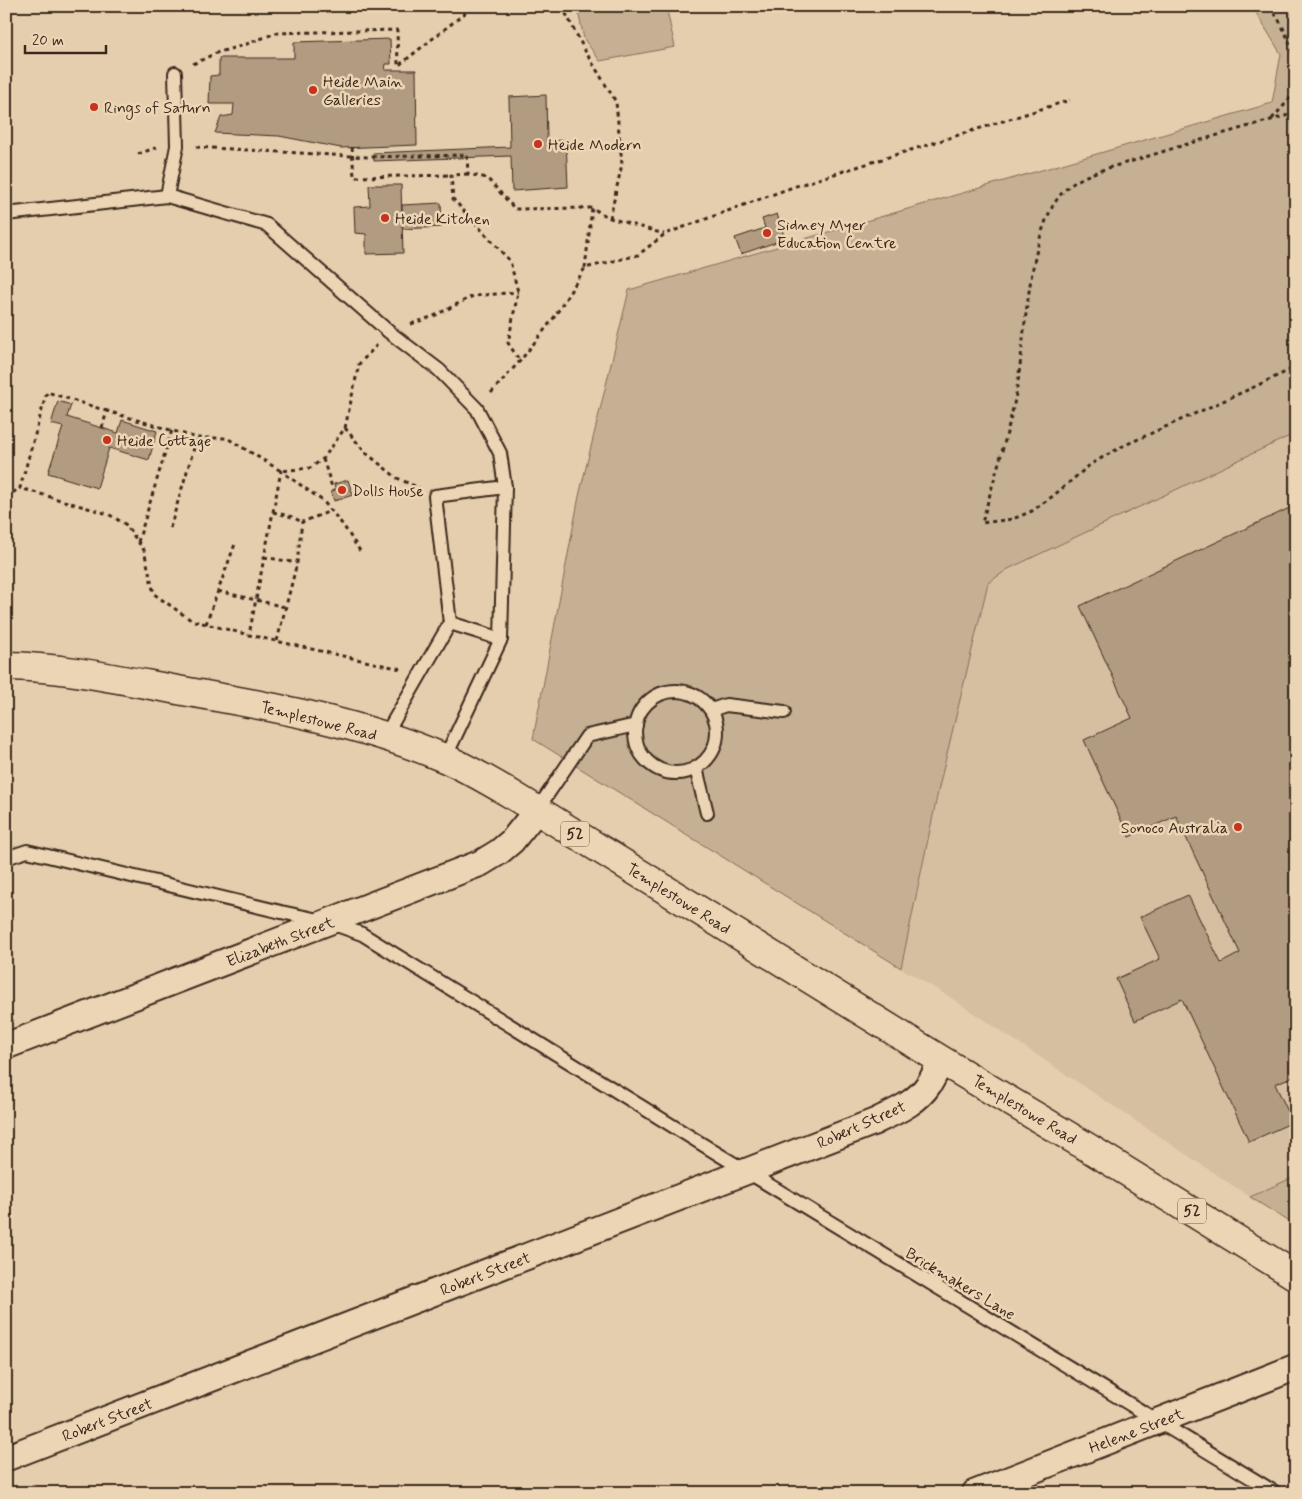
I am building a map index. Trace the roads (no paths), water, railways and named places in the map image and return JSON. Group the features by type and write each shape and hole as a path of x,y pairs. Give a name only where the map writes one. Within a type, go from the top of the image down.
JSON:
{"main road":[{"name":"Templestowe Road","path":"6,666 61,670 248,703 341,724 384,736 445,758 485,778 941,1060 1087,1147 1296,1276"}],"street":[{"name":"Elizabeth Street","path":"6,1046 481,863 512,841 536,810"},
{"name":"Robert Street","path":"6,1458 874,1122 906,1106 917,1098 929,1084 941,1060"},
{"name":"Helene Street","path":"975,1493 1296,1367"}],"lane":[{"path":"167,196 177,146 175,73"},
{"path":"6,214 167,196 267,225 389,332 439,370 477,409 500,453 505,487 501,639 445,758"},
{"path":"384,736 450,623 435,496 505,487"},
{"path":"450,623 501,639"},
{"path":"668,691 692,694 703,700 711,710 716,722 718,736 714,749 706,760 696,768 684,772 670,773 647,761 640,750 636,738 636,725 640,713 647,703 657,695 668,691"},
{"path":"711,710 726,704 784,712"},
{"path":"536,810 587,736 636,725"},
{"path":"696,768 707,813"},
{"name":"Brickmakers Lane","path":"6,858 27,851 328,922 362,934 746,1172 1276,1493"}],"place":[{"name":"Heide Main Galleries","path":"313,90"},
{"name":"Rings of Saturn","path":"94,107"},
{"name":"Heide Modern","path":"538,144"},
{"name":"Heide Kitchen","path":"385,218"},
{"name":"Sidney Myer Education Centre","path":"767,233"},
{"name":"Heide Cottage","path":"107,440"},
{"name":"Dolls House","path":"342,490"},
{"name":"Sonoco Australia","path":"1238,827"}]}
